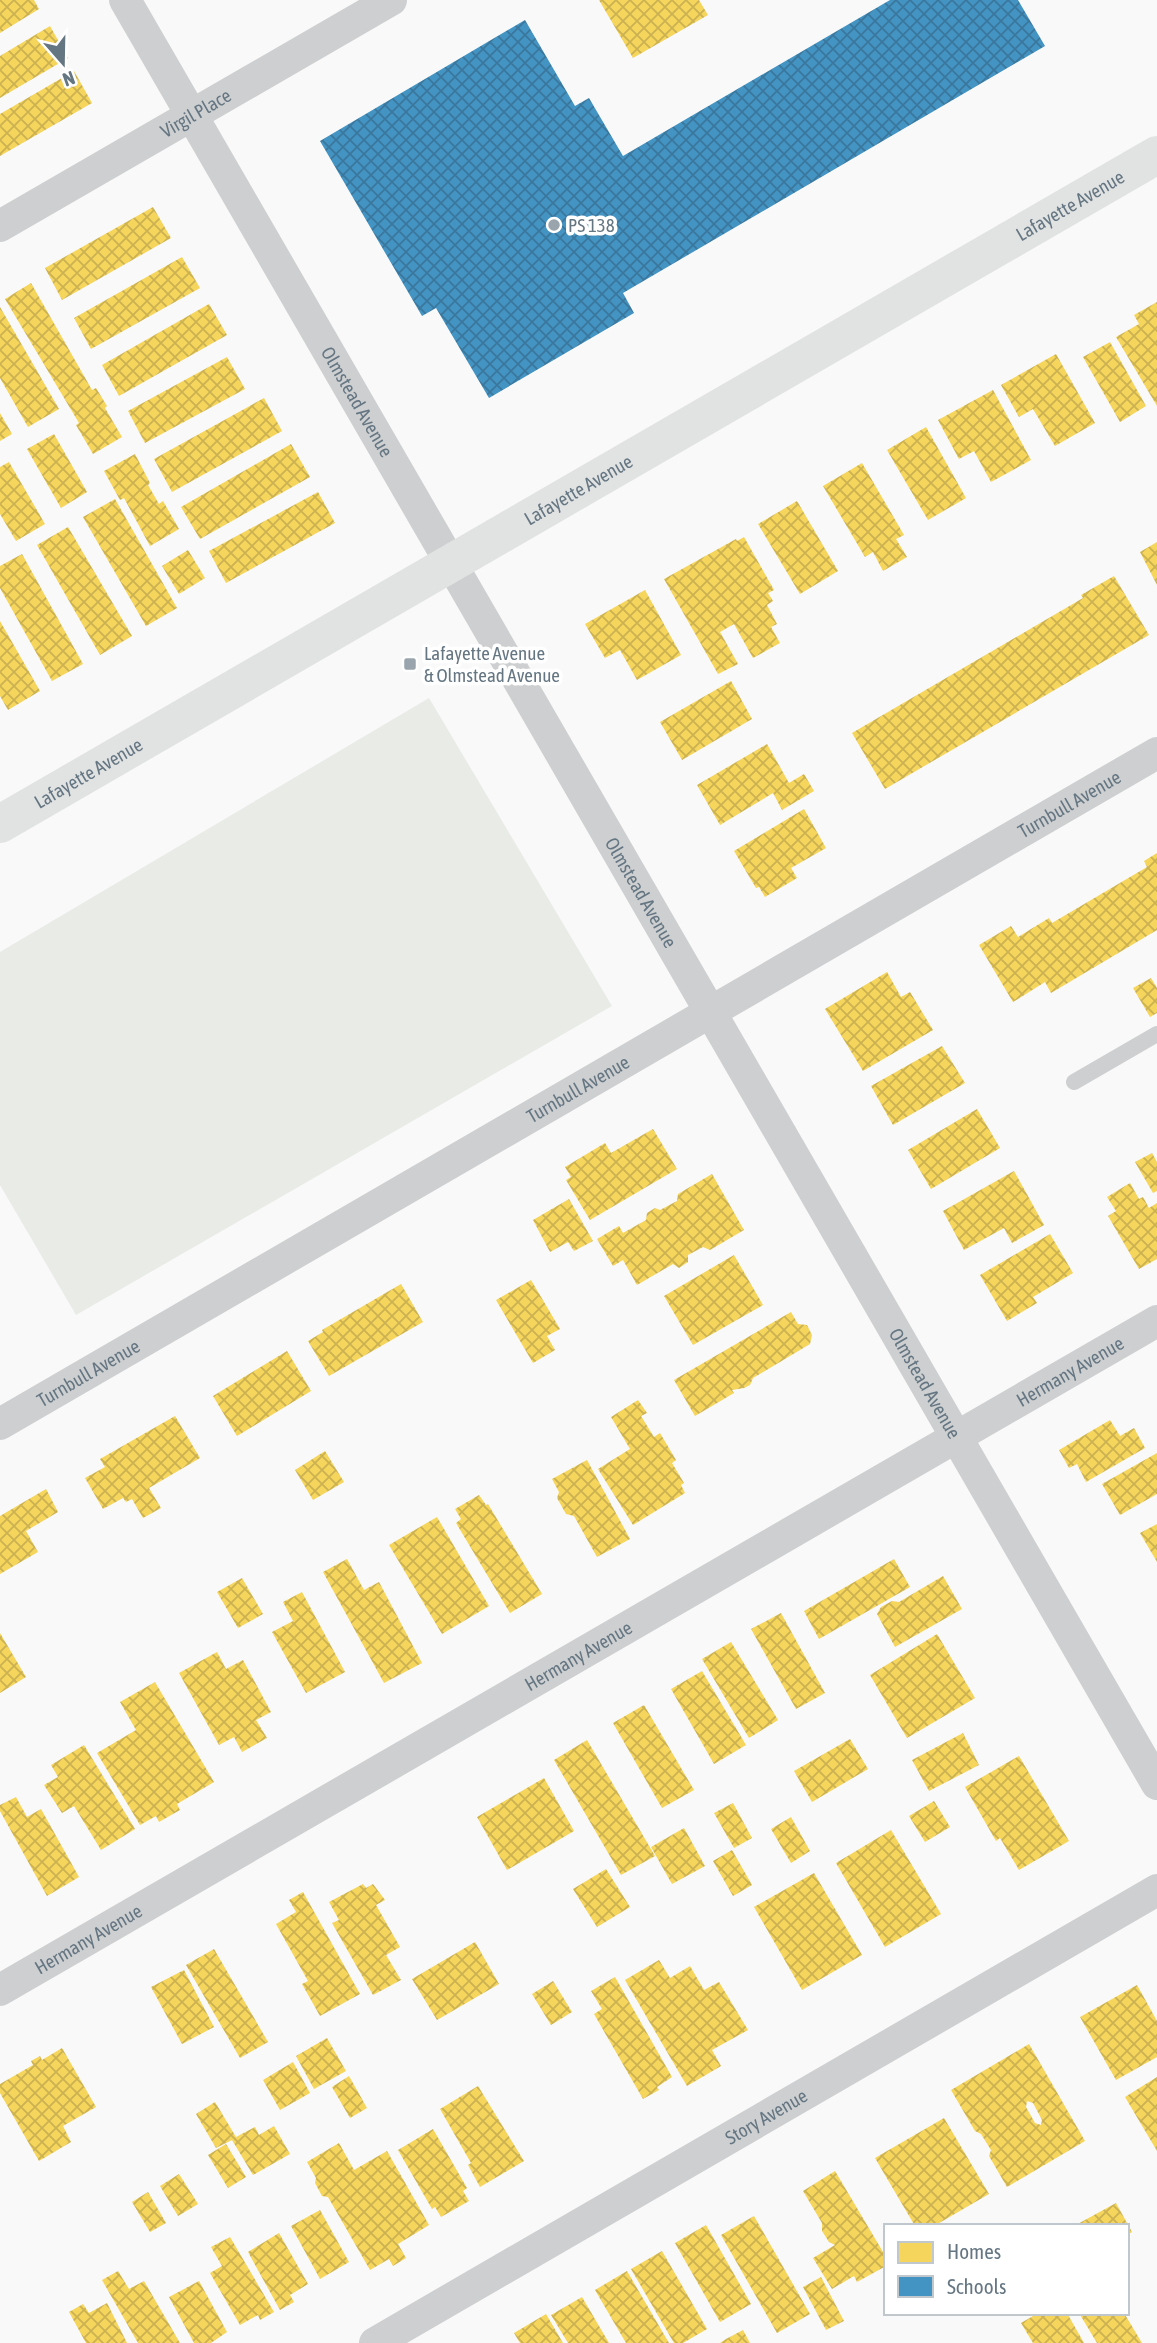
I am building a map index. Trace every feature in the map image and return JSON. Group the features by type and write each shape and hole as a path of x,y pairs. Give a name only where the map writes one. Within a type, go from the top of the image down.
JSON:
{"street":[{"name":"Olmstead Avenue","path":"125,0 1157,1784"},
{"name":"Virgil Place","path":"0,226 391,0"},
{"name":"Lafayette Avenue","path":"0,824 1157,155"},
{"name":"Turnbull Avenue","path":"0,1424 1157,753"},
{"name":"Hermany Avenue","path":"0,1990 1157,1321"},
{"name":"Story Avenue","path":"375,2343 1157,1890"}],"lane":[{"path":"1074,1082 1157,1034"}],"shaded area":[{"path":"429,698 612,1006 76,1315 0,1185 0,952"}],"building: Homes":[{"path":"0,0 34,0 39,9 0,33"},
{"path":"599,0 699,0 708,15 633,58"},
{"path":"50,26 68,58 0,98 0,56"},
{"path":"74,71 92,103 0,156 0,114"},
{"path":"153,207 171,238 62,300 45,268"},
{"path":"182,257 200,288 91,349 74,318"},
{"path":"31,283 92,390 96,388 107,406 105,408 122,437 93,454 76,425 79,423 5,299"},
{"path":"1157,302 1157,406 1116,337 1139,324 1134,315"},
{"path":"209,304 227,335 119,396 102,365"},
{"path":"0,307 59,409 28,427 0,378"},
{"path":"1110,342 1146,406 1120,422 1083,357"},
{"path":"1056,354 1095,423 1055,446 1033,409 1019,417 1001,385"},
{"path":"227,357 245,389 145,443 128,411"},
{"path":"993,390 1031,460 991,482 974,451 959,459 938,420"},
{"path":"264,398 282,431 172,492 154,459"},
{"path":"0,413 12,434 0,441"},
{"path":"926,427 966,498 928,520 887,450"},
{"path":"54,434 87,492 61,508 27,449"},
{"path":"291,444 310,477 200,539 181,507"},
{"path":"135,454 159,504 163,501 179,529 150,546 124,498 120,500 104,471"},
{"path":"9,462 45,524 16,541 0,514 0,467"},
{"path":"862,463 904,535 896,539 907,557 883,571 873,552 865,557 823,486"},
{"path":"318,492 335,523 226,583 209,551"},
{"path":"115,499 177,608 146,626 83,517"},
{"path":"797,501 838,571 800,594 758,524"},
{"path":"68,527 132,636 100,655 37,545"},
{"path":"744,537 774,590 768,593 773,601 767,605 777,624 771,627 780,643 753,658 734,624 720,632 738,664 718,674 664,579"},
{"path":"1157,542 1157,585 1140,552"},
{"path":"188,550 205,578 179,594 162,566"},
{"path":"22,554 83,664 52,681 0,588 0,566"},
{"path":"1114,576 1149,635 885,789 852,733 1083,598 1081,595"},
{"path":"645,590 681,655 637,680 620,650 605,658 585,624"},
{"path":"0,621 40,691 8,710 0,696"},
{"path":"731,681 752,719 682,760 660,722"},
{"path":"767,744 789,783 804,774 814,791 782,810 773,793 720,825 697,785"},
{"path":"804,809 826,848 791,868 797,878 765,897 759,887 756,888 734,851"},
{"path":"1157,853 1157,930 1051,993 1045,982 1013,1002 979,945 1011,926 1018,937 1049,918 1052,923 1147,867 1144,861"},
{"path":"887,972 901,997 910,992 933,1030 863,1071 825,1009"},
{"path":"1151,978 1157,988 1157,1013 1150,1017 1133,988"},
{"path":"942,1046 965,1083 893,1125 871,1086"},
{"path":"977,1109 1000,1148 931,1189 908,1150"},
{"path":"653,1129 677,1169 590,1220 566,1180 571,1177 565,1167 605,1143 611,1153"},
{"path":"1152,1153 1157,1162 1157,1191 1153,1193 1135,1162"},
{"path":"1014,1171 1044,1225 1012,1243 1004,1228 964,1250 943,1211"},
{"path":"712,1174 744,1230 710,1250 703,1247 688,1255 688,1262 679,1268 673,1264 637,1285 623,1260 613,1266 597,1239 619,1226 623,1233 646,1220 647,1213 677,1201 678,1194"},
{"path":"1130,1183 1139,1199 1143,1197 1149,1208 1157,1203 1157,1259 1139,1269 1108,1216 1116,1211 1107,1197"},
{"path":"569,1199 593,1241 574,1251 568,1242 550,1252 533,1220"},
{"path":"1050,1234 1073,1273 1033,1297 1037,1303 1007,1321 980,1275"},
{"path":"734,1255 763,1305 693,1345 664,1296"},
{"path":"531,1280 560,1329 547,1336 555,1350 533,1363 496,1300"},
{"path":"401,1284 423,1322 329,1376 308,1341"},
{"path":"791,1312 798,1324 807,1325 812,1335 810,1344 753,1378 750,1385 732,1390 734,1393 695,1416 674,1380"},
{"path":"287,1351 311,1391 237,1436 213,1396"},
{"path":"638,1400 647,1413 641,1416 654,1437 660,1433 676,1460 672,1463 684,1483 681,1485 685,1493 633,1525 598,1469 630,1449 611,1417"},
{"path":"175,1416 200,1458 149,1488 161,1508 143,1518 132,1499 126,1502 123,1498 103,1509 85,1478 105,1467 100,1459"},
{"path":"1110,1420 1120,1436 1134,1428 1145,1448 1086,1482 1077,1464 1069,1468 1059,1450"},
{"path":"325,1451 344,1482 313,1500 295,1470"},
{"path":"1157,1453 1157,1494 1120,1515 1102,1484"},
{"path":"587,1460 630,1539 597,1557 574,1516 566,1514 557,1498 559,1492 552,1479"},
{"path":"46,1489 58,1512 26,1531 38,1552 0,1574 0,1516"},
{"path":"479,1495 486,1505 488,1504 542,1594 510,1613 456,1523 461,1519 455,1509"},
{"path":"437,1517 489,1606 442,1634 389,1545"},
{"path":"1157,1524 1157,1562 1140,1533"},
{"path":"347,1559 364,1590 379,1582 422,1663 384,1683 323,1572"},
{"path":"894,1559 910,1587 819,1639 804,1611"},
{"path":"943,1576 962,1609 895,1647 877,1614 881,1607 892,1601 899,1602"},
{"path":"242,1578 263,1614 238,1628 217,1592"},
{"path":"302,1592 345,1672 306,1693 272,1632 293,1621 283,1602"},
{"path":"781,1613 825,1693 796,1709 751,1629"},
{"path":"0,1633 26,1677 0,1693"},
{"path":"937,1634 975,1698 907,1738 870,1675"},
{"path":"731,1642 778,1720 749,1738 702,1659"},
{"path":"217,1652 226,1669 243,1660 271,1712 256,1720 267,1738 242,1752 234,1737 219,1745 179,1673"},
{"path":"702,1671 746,1745 714,1764 671,1689"},
{"path":"155,1682 214,1782 177,1804 180,1810 159,1822 156,1816 140,1825 97,1753 136,1730 120,1702"},
{"path":"644,1705 694,1790 662,1808 613,1723"},
{"path":"963,1733 979,1765 929,1791 912,1760"},
{"path":"850,1739 868,1769 812,1802 794,1771"},
{"path":"587,1740 655,1856 621,1875 554,1760"},
{"path":"84,1745 135,1829 101,1850 74,1806 62,1813 44,1785 58,1777 51,1765"},
{"path":"1019,1756 1069,1841 1019,1870 1000,1838 996,1841 965,1787"},
{"path":"544,1778 574,1831 507,1870 477,1817"},
{"path":"16,1797 27,1817 41,1809 79,1877 47,1896 0,1811 0,1805"},
{"path":"934,1801 950,1827 925,1842 909,1816"},
{"path":"733,1803 752,1838 734,1848 714,1813"},
{"path":"791,1817 810,1851 791,1863 771,1829"},
{"path":"684,1828 705,1866 672,1884 651,1847"},
{"path":"891,1830 941,1914 885,1947 836,1863"},
{"path":"732,1850 752,1885 733,1896 713,1861"},
{"path":"606,1869 630,1907 597,1927 573,1889"},
{"path":"814,1873 862,1955 802,1990 754,1907"},
{"path":"363,1884 366,1888 373,1884 385,1900 376,1905 400,1947 386,1955 401,1980 373,1995 332,1923 339,1920 329,1902"},
{"path":"303,1892 360,1994 320,2016 302,1984 308,1981 276,1924 296,1912 289,1900"},
{"path":"475,1942 499,1984 437,2020 412,1979"},
{"path":"214,1949 268,2042 240,2058 186,1965"},
{"path":"659,1960 670,1978 690,1966 704,1990 719,1982 748,2030 712,2050 721,2066 687,2086 625,1980"},
{"path":"184,1970 214,2027 182,2044 151,1987"},
{"path":"615,1977 672,2077 657,2087 659,2090 643,2099 594,2014 602,2009 591,1991"},
{"path":"553,1981 572,2012 551,2025 532,1994"},
{"path":"1137,1985 1157,2021 1157,2057 1116,2080 1080,2017"},
{"path":"327,2038 346,2071 314,2089 296,2056"},
{"path":"1029,2044 1085,2141 1007,2187 989,2156 991,2150 981,2134 975,2131 951,2090","holes":["1027,2101 1033,2103 1042,2120 1041,2125 1035,2123 1026,2107"]},
{"path":"62,2048 96,2107 63,2126 71,2142 39,2161 0,2093 0,2084 33,2065 31,2061 40,2056 42,2060"},
{"path":"293,2062 310,2093 280,2110 263,2080"},
{"path":"349,2076 367,2108 350,2118 332,2087"},
{"path":"1157,2077 1157,2151 1125,2097"},
{"path":"478,2086 524,2161 480,2187 468,2165 471,2163 440,2109"},
{"path":"215,2102 236,2137 255,2127 259,2135 274,2126 290,2154 253,2175 232,2140 216,2148 196,2114"},
{"path":"944,2118 989,2194 937,2224 914,2224 875,2158"},
{"path":"433,2129 467,2188 463,2191 469,2201 441,2217 435,2207 432,2209 398,2150"},
{"path":"339,2143 354,2170 387,2151 429,2225 398,2244 406,2258 393,2266 389,2259 370,2270 328,2197 322,2196 315,2183 316,2178 307,2162"},
{"path":"226,2144 246,2177 228,2188 208,2155"},
{"path":"835,2171 884,2254 884,2267 857,2282 854,2276 832,2289 813,2258 835,2245 829,2242 822,2231 822,2223 803,2191"},
{"path":"179,2174 198,2204 178,2216 160,2186"},
{"path":"148,2192 166,2223 150,2232 132,2202"},
{"path":"1116,2203 1128,2224 1078,2224"},
{"path":"320,2210 349,2262 320,2279 291,2226"},
{"path":"754,2216 810,2314 777,2333 721,2235"},
{"path":"706,2225 751,2304 720,2322 675,2243"},
{"path":"279,2233 308,2284 290,2295 294,2302 280,2310 248,2252"},
{"path":"230,2237 274,2312 260,2320 258,2315 240,2325 210,2273 222,2266 211,2247"},
{"path":"662,2251 707,2329 683,2343 674,2343 631,2269"},
{"path":"118,2271 129,2289 144,2281 180,2343 138,2343 102,2280"},
{"path":"627,2271 669,2343 626,2343 595,2290"},
{"path":"821,2277 844,2321 826,2330 803,2287"},
{"path":"199,2281 227,2332 211,2343 194,2343 169,2297"},
{"path":"582,2297 609,2343 568,2343 551,2315"},
{"path":"107,2303 127,2343 86,2343 69,2312 83,2304 89,2313"},
{"path":"546,2314 563,2343 520,2343 514,2333"},
{"path":"1035,2315 1068,2315 1084,2343 1033,2343 1021,2323"},
{"path":"1080,2315 1125,2315 1142,2343 1097,2343"},
{"path":"743,2330 750,2343 720,2343 726,2339"}],"building: Schools":[{"name":"PS 138","path":"890,0 1018,0 1045,46 623,293 634,313 489,398 436,308 422,316 320,141 525,20 575,106 589,98 623,156"}],"place":[{"name":"PS 138","path":"554,225"},
{"name":"Lafayette Avenue & Olmstead Avenue","path":"410,664"}]}
